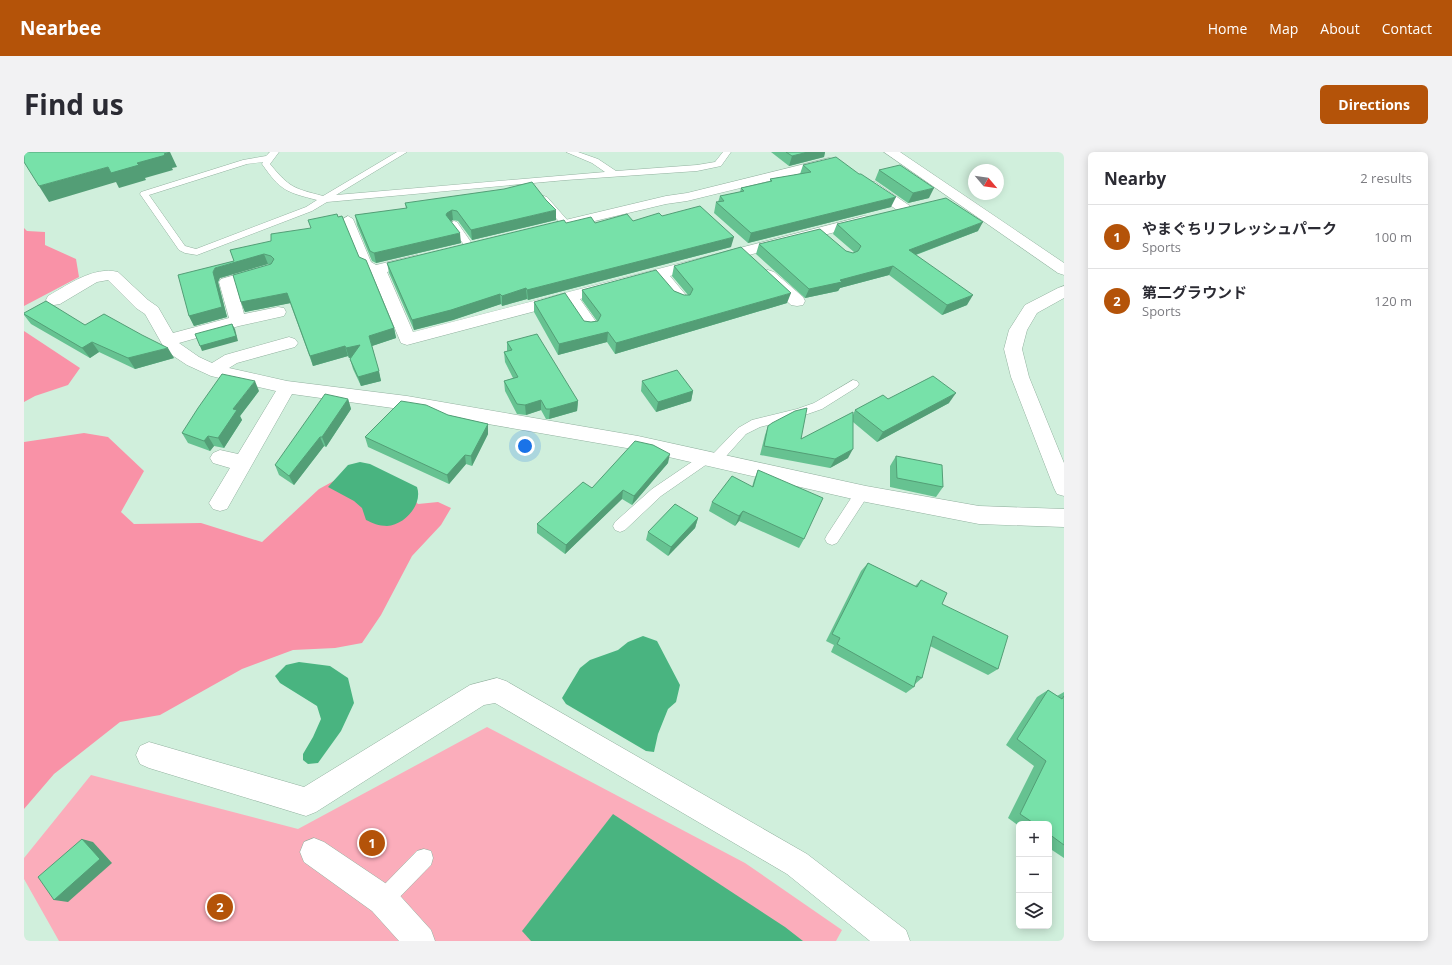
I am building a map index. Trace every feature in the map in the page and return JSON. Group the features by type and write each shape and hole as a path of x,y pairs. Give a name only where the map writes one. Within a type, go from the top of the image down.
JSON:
{"street":[{"path":"891,152 1064,270"},
{"path":"544,229 666,200 687,197 835,160 842,165"},
{"path":"861,178 891,213"},
{"path":"687,197 698,208"},
{"path":"942,201 957,197"},
{"path":"431,256 378,269 407,338 659,273 740,247 819,231 920,206"},
{"path":"819,231 831,241"},
{"path":"454,251 477,245"},
{"path":"740,247 797,301"},
{"path":"238,322 227,282 268,270"},
{"path":"659,273 682,300"},
{"path":"54,300 93,278 112,275 142,304 152,311 172,347 193,361 213,370 287,387 407,403 638,443 862,493 979,515 1064,518"},
{"path":"1064,291 1031,309 1018,330 1013,349 1020,378 1064,488"},
{"path":"569,296 591,326"},
{"path":"168,340 278,312"},
{"path":"213,370 231,358 289,343"},
{"path":"220,503 287,387"},
{"path":"220,458 243,463"},
{"path":"148,755 306,802 479,694 497,690 797,864 895,941"},
{"path":"314,852 383,900 420,941"}],"lane":[{"path":"272,155 144,194 182,248 188,251 197,252 295,216 310,209 346,185 403,152"},
{"path":"570,152 595,161 614,174"},
{"path":"272,155 266,164 281,183 292,191 325,199 697,168 718,164 727,152"},
{"path":"541,195 566,224"},
{"path":"348,219 367,264 378,269"},
{"path":"454,224 477,245"},
{"path":"620,526 636,509 662,489 710,459 742,431 756,423 799,413 818,406 853,384"},
{"path":"832,540 862,493"},
{"path":"383,900 424,858"}],"shaded area":[{"path":"24,228 27,231 45,232 45,245 76,259 79,277 24,306"},
{"path":"24,331 80,368 68,385 35,396 24,402"},
{"path":"84,433 108,437 144,471 121,512 134,524 201,523 262,542 319,489 361,466 399,484 418,504 438,502 451,508 441,525 412,556 381,615 362,643 335,648 293,650 242,669 160,715 120,722 54,774 24,809 24,442"},
{"path":"360,462 370,464 417,487 418,494 415,507 406,518 394,525 387,526 373,523 366,520 362,508 354,501 328,487 348,465"},
{"path":"643,636 657,641 680,685 676,702 668,709 658,734 654,752 646,751 566,704 562,698 580,668 590,660 618,650 628,642"},
{"path":"299,662 330,666 348,678 354,703 341,731 318,763 308,764 303,760 303,754 321,719 317,706 280,683 275,676 286,665"},
{"path":"487,727 745,863 842,930 836,941 59,941 24,879 24,858 91,775 298,829"},
{"path":"613,814 785,927 803,941 531,941 522,931"}],"building":[{"path":"24,152 170,152 164,154 166,155 137,163 139,165 111,173 108,167 39,186 24,162"},
{"path":"786,152 808,152 792,156"},
{"path":"836,157 859,174 896,197 751,233 716,202 724,201 720,196 744,191 741,188 772,181 770,179 811,172 803,165"},
{"path":"900,165 934,188 913,193 879,170"},
{"path":"532,182 556,210 471,230 457,211 452,210 446,215 460,233 374,253 370,251 355,215 407,208 405,203 504,189"},
{"path":"946,198 983,222 909,250 973,295 947,305 893,266 840,280 842,282 809,289 759,244 820,229 846,251 853,253 858,251 861,246 837,224"},
{"path":"700,206 734,237 527,290 526,288 502,296 500,294 451,310 412,320 387,263 564,220 566,223 591,217 595,223 627,214 633,221 659,213 662,216"},
{"path":"337,214 338,217 342,216 359,257 366,260 394,328 369,336 379,371 358,377 350,359 360,345 346,348 345,346 310,356 287,293 241,302 233,275 271,264 274,259 271,256 264,254 215,268 213,272 222,307 189,316 178,275 234,261 230,250 271,241 271,234 311,228 308,220"},
{"path":"741,247 791,293 616,343 608,332 559,344 534,302 565,293 584,321 598,321 601,315 582,290 656,270 674,291 684,295 690,295 693,289 674,266"},
{"path":"46,301 85,325 104,314 168,348 128,358 92,342 82,348 24,314"},
{"path":"232,324 236,336 200,346 195,334"},
{"path":"537,334 578,401 550,409 546,409 541,400 525,405 517,404 504,381 518,377 504,352 512,350 507,342"},
{"path":"677,370 693,391 658,402 642,381"},
{"path":"222,374 255,381 233,409 237,410 218,438 208,436 204,441 182,433 198,408"},
{"path":"933,376 956,393 883,432 855,410 883,395 888,399"},
{"path":"325,394 348,399 322,437 320,437 289,476 275,465"},
{"path":"401,401 426,405 448,415 488,424 471,456 465,455 447,475 365,437"},
{"path":"807,408 801,439 853,412 853,449 835,459 764,446 768,426 795,411"},
{"path":"635,441 653,445 670,454 634,496 623,490 566,545 537,524 583,482 592,488"},
{"path":"896,456 942,465 943,487 897,478"},
{"path":"758,470 823,498 804,539 743,511 739,516 712,502 732,476 753,487"},
{"path":"675,504 698,518 671,547 648,532"},
{"path":"868,563 917,587 921,580 947,593 942,604 1008,636 998,669 933,636 922,678 917,676 914,687 837,644 840,638 832,634"},
{"path":"1048,690 1062,699 1064,696 1064,845 1052,836 1052,821 1030,821 1020,814 1046,761 1017,739"},
{"path":"82,839 100,859 54,900 38,877"}],"place":[{"name":"やまぐちリフレッシュパーク","path":"372,843"},
{"name":"第二グラウンド","path":"220,907"}]}
